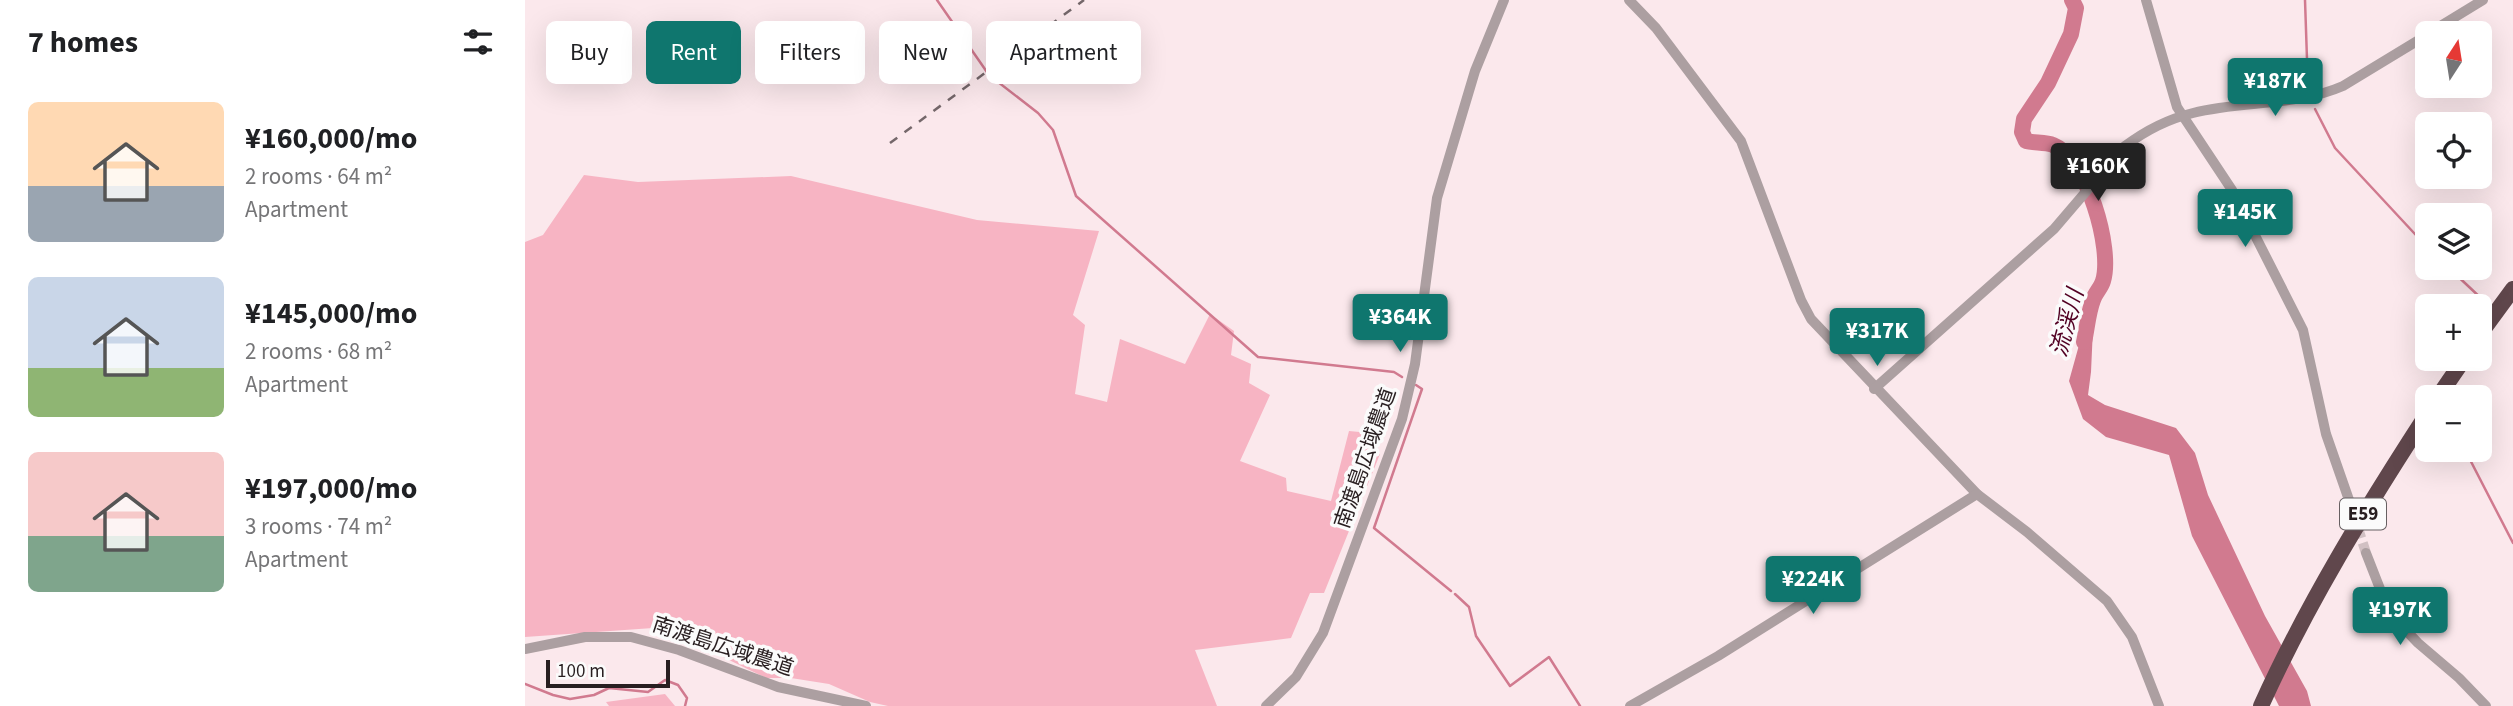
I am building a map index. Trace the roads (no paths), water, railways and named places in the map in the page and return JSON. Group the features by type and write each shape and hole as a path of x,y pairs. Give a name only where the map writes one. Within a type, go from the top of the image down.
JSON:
{"highway":[{"path":"2492,318 2513,289"},
{"name":"E59","path":"2261,706 2306,618 2376,493 2415,433"}],"street":[{"name":"南渡島広域農道","path":"1266,706 1296,677 1323,633 1402,419 1415,364 1437,198 1475,71 1504,0"},
{"path":"1629,0 1656,28 1741,141 1805,310 1820,330 1977,494 2107,601 2132,637 2159,706"},
{"path":"2138,0 2147,5 2177,107 2232,190 2303,330 2326,434 2349,500"},
{"path":"2449,21 2483,0"},
{"path":"1874,388 2021,259 2068,214 2125,146 2134,139 2163,123 2194,112 2291,101 2329,92 2415,42"},
{"path":"1630,706 1719,656 1977,494"},
{"path":"2367,553 2384,599 2397,621 2486,706"},
{"name":"南渡島広域農道","path":"525,649 585,637 631,637 679,650 778,687 866,706"}],"waterway":[{"path":"937,0 989,75 1038,113 1053,130 1076,196 1258,357 1394,372 1402,377"},
{"name":"流渓川","path":"2072,0 2076,8 2071,34 2048,83 2024,119 2022,132 2026,141 2053,145 2065,153 2077,167 2101,227 2105,267 2103,281 2091,305 2084,342"},
{"path":"2305,0 2308,89"},
{"path":"2315,109 2335,148 2415,234"},
{"path":"2462,280 2477,294"},
{"path":"1416,385 1422,389 1374,528 1451,591"},
{"path":"2471,462 2513,543"},
{"path":"1455,594 1469,607 1476,636 1510,686 1549,657 1580,706"},
{"path":"525,684 570,699 594,695 609,688 648,692 665,680 678,685 687,698 685,706"}],"tunnel":[{"path":"2349,500 2366,553"}],"railway":[{"path":"890,143 1084,0"}]}
